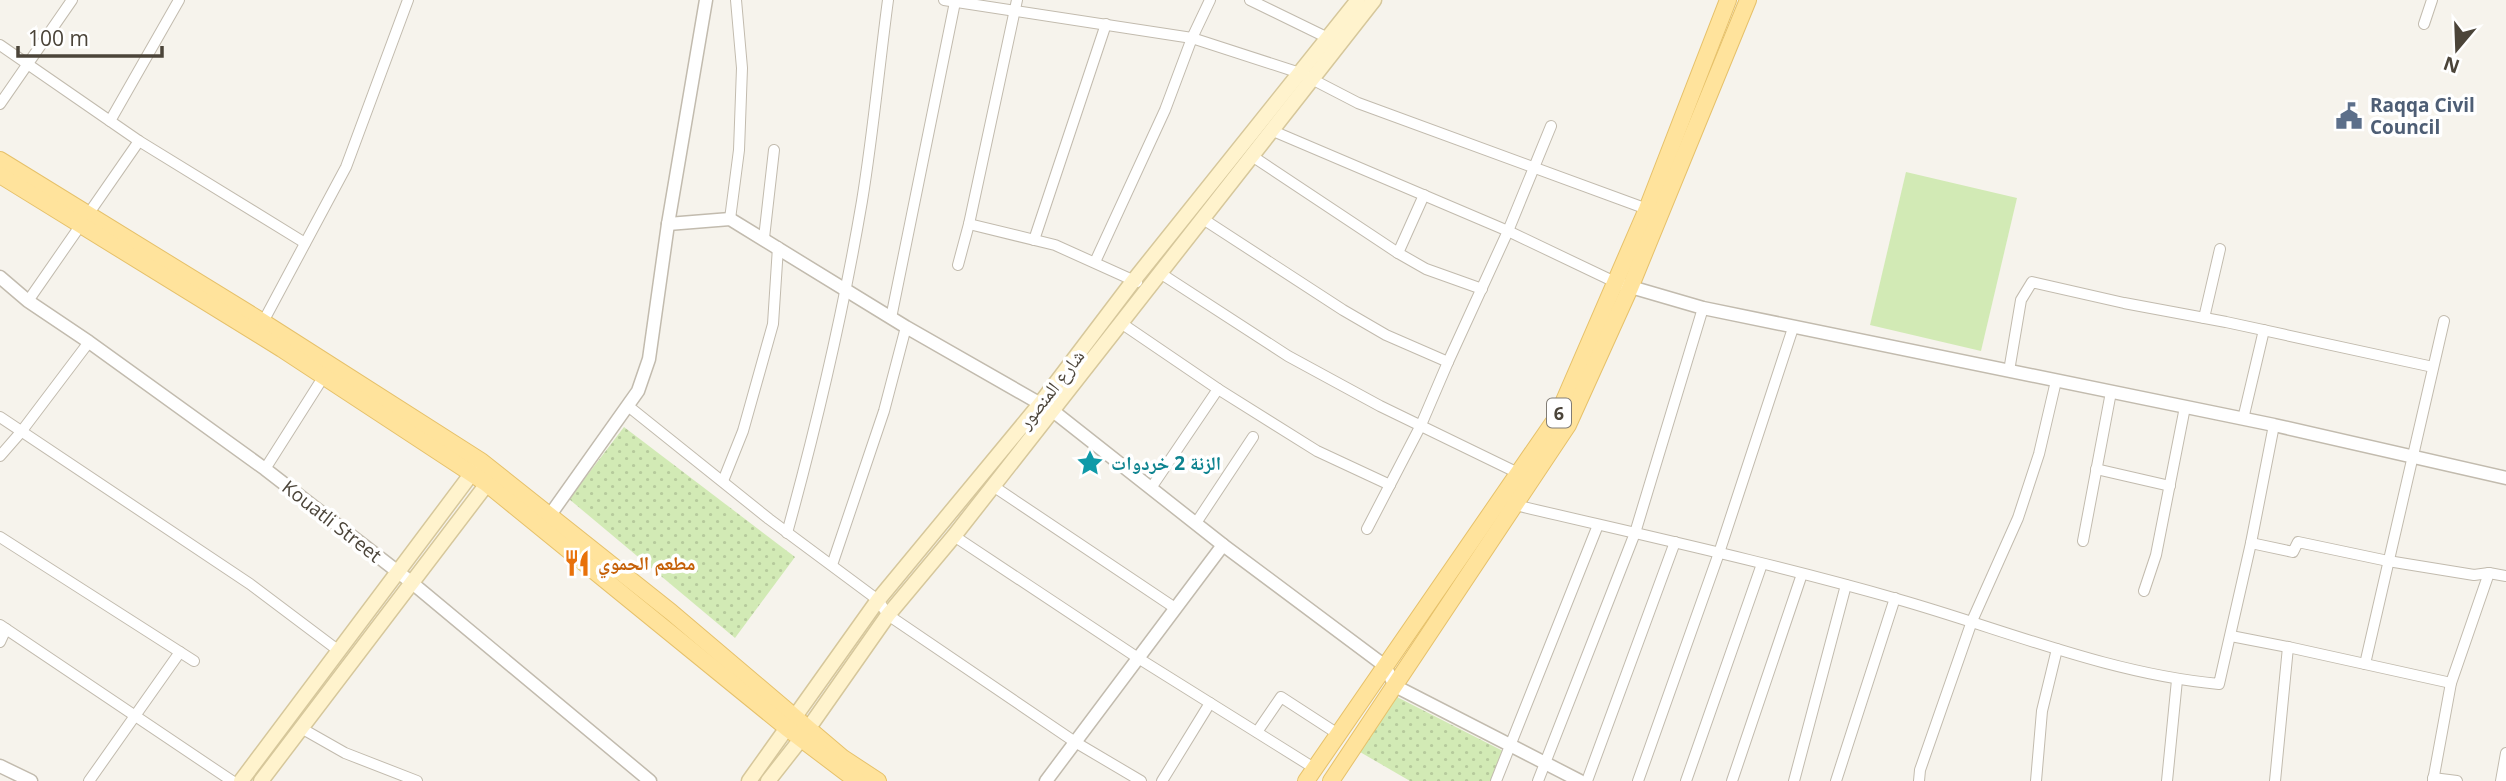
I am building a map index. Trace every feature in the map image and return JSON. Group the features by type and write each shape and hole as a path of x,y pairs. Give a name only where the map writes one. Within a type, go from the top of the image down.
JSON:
{"main road":[{"name":"شارع المنصور","path":"749,781 878,600 1121,323 1273,131 1328,38 1358,0"},
{"name":"شارع المنصور","path":"768,781 805,734 888,615 993,486 1134,280 1374,0"},
{"name":"6","path":"1331,781 1395,685 1510,499 1518,473 1557,417 1623,285 1647,209 1728,0"},
{"name":"6","path":"1310,775 1385,666 1568,425 1623,285 1748,0"},
{"path":"0,160 85,220 324,376 477,467"},
{"path":"0,175 263,321 550,515 671,612 791,723"},
{"path":"242,781 477,467"},
{"path":"261,781 491,477"},
{"path":"491,477 805,734 857,781"},
{"path":"805,734 878,781"}],"street":[{"path":"0,104 72,0"},
{"path":"110,121 178,0"},
{"path":"263,321 346,167 408,0"},
{"path":"550,515 638,391 649,359 668,224 706,0"},
{"path":"730,219 739,150 742,68 736,0"},
{"path":"787,533 815,433 845,289 862,198 888,0"},
{"path":"944,0 1015,5 1192,38 1306,77 1358,103 1647,209"},
{"path":"1095,262 1165,110 1192,38 1210,0"},
{"path":"1250,0 1328,38"},
{"path":"2424,24 2431,0"},
{"path":"891,318 955,2"},
{"path":"958,265 1015,5"},
{"path":"1034,240 1106,24"},
{"path":"0,45 139,141 305,243"},
{"path":"1367,529 1421,425 1508,231 1551,125"},
{"path":"1273,131 1508,231 1623,285 1703,308 2274,425 2506,478"},
{"path":"28,301 139,141"},
{"path":"764,238 775,150"},
{"path":"1252,156 1398,253 1426,268 1482,289"},
{"path":"1398,253 1424,195"},
{"path":"668,224 730,219 906,327 1046,407 1223,545 1385,666 1395,685 1580,781"},
{"path":"1203,219 1343,310 1386,335 1447,362"},
{"path":"969,224 1034,240 1095,262 1149,287"},
{"path":"723,481 743,431 774,324 778,247"},
{"path":"2204,318 2220,248"},
{"path":"1160,273 1288,356 1518,473"},
{"name":"Kouatli Street","path":"0,278 28,301 265,469 411,582 650,781"},
{"path":"2009,371 2021,300 2032,282 2433,367"},
{"path":"1538,781 1634,533 1703,308"},
{"path":"2365,664 2444,321"},
{"path":"1121,323 1218,389 1317,451 1390,485"},
{"path":"832,565 884,411 906,327"},
{"path":"1639,781 1719,553 1793,328"},
{"path":"2243,419 2264,330"},
{"path":"0,456 89,342"},
{"path":"265,469 324,376"},
{"path":"1919,781 1920,770 1972,621 2018,518 2039,454 2056,381"},
{"path":"1151,488 1218,389"},
{"path":"2083,541 2111,392"},
{"path":"628,406 787,533 878,600 888,615 1075,742 1141,781"},
{"path":"2144,591 2156,555 2185,407"},
{"path":"0,417 250,584 339,652"},
{"path":"1510,499 1598,524 1895,598 2057,649 2177,680 2219,684 2274,425"},
{"path":"1195,523 1253,437"},
{"path":"2096,469 2170,486"},
{"path":"993,486 1175,608"},
{"path":"1496,781 1598,524"},
{"path":"954,536 1138,658 1258,732 1310,775"},
{"path":"0,537 194,661"},
{"path":"1587,781 1675,542"},
{"path":"2251,543 2293,552 2298,542 2388,561 2474,575 2489,573 2506,576"},
{"path":"1046,781 1223,545"},
{"path":"1686,781 1762,564"},
{"path":"2457,781 2433,779 2451,683 2489,573"},
{"path":"1732,781 1802,574"},
{"path":"1794,781 1846,585"},
{"path":"1836,781 1895,598"},
{"path":"0,642 3,627 232,781"},
{"path":"2231,636 2451,683"},
{"path":"2275,781 2288,647"},
{"path":"2036,781 2042,711 2057,649"},
{"path":"89,781 180,652"},
{"path":"2167,781 2177,680"},
{"path":"1258,732 1281,697 1338,734"},
{"path":"1162,781 1210,703"},
{"path":"301,728 345,754 392,776 417,781"},
{"path":"2501,781 2506,753"},
{"path":"0,766 27,780"}],"green space":[{"path":"1906,172 2017,198 1981,351 1870,325"},
{"path":"624,427 795,557 735,638 569,499"},
{"path":"1397,697 1503,751 1491,781 1410,781 1360,752"}],"place":[{"name":"Raqqa Civil Council","path":"2349,116"},
{"name":"الزنة 2 خردوات","path":"1090,463"},
{"name":"مطعم الحموي","path":"577,563"}]}
